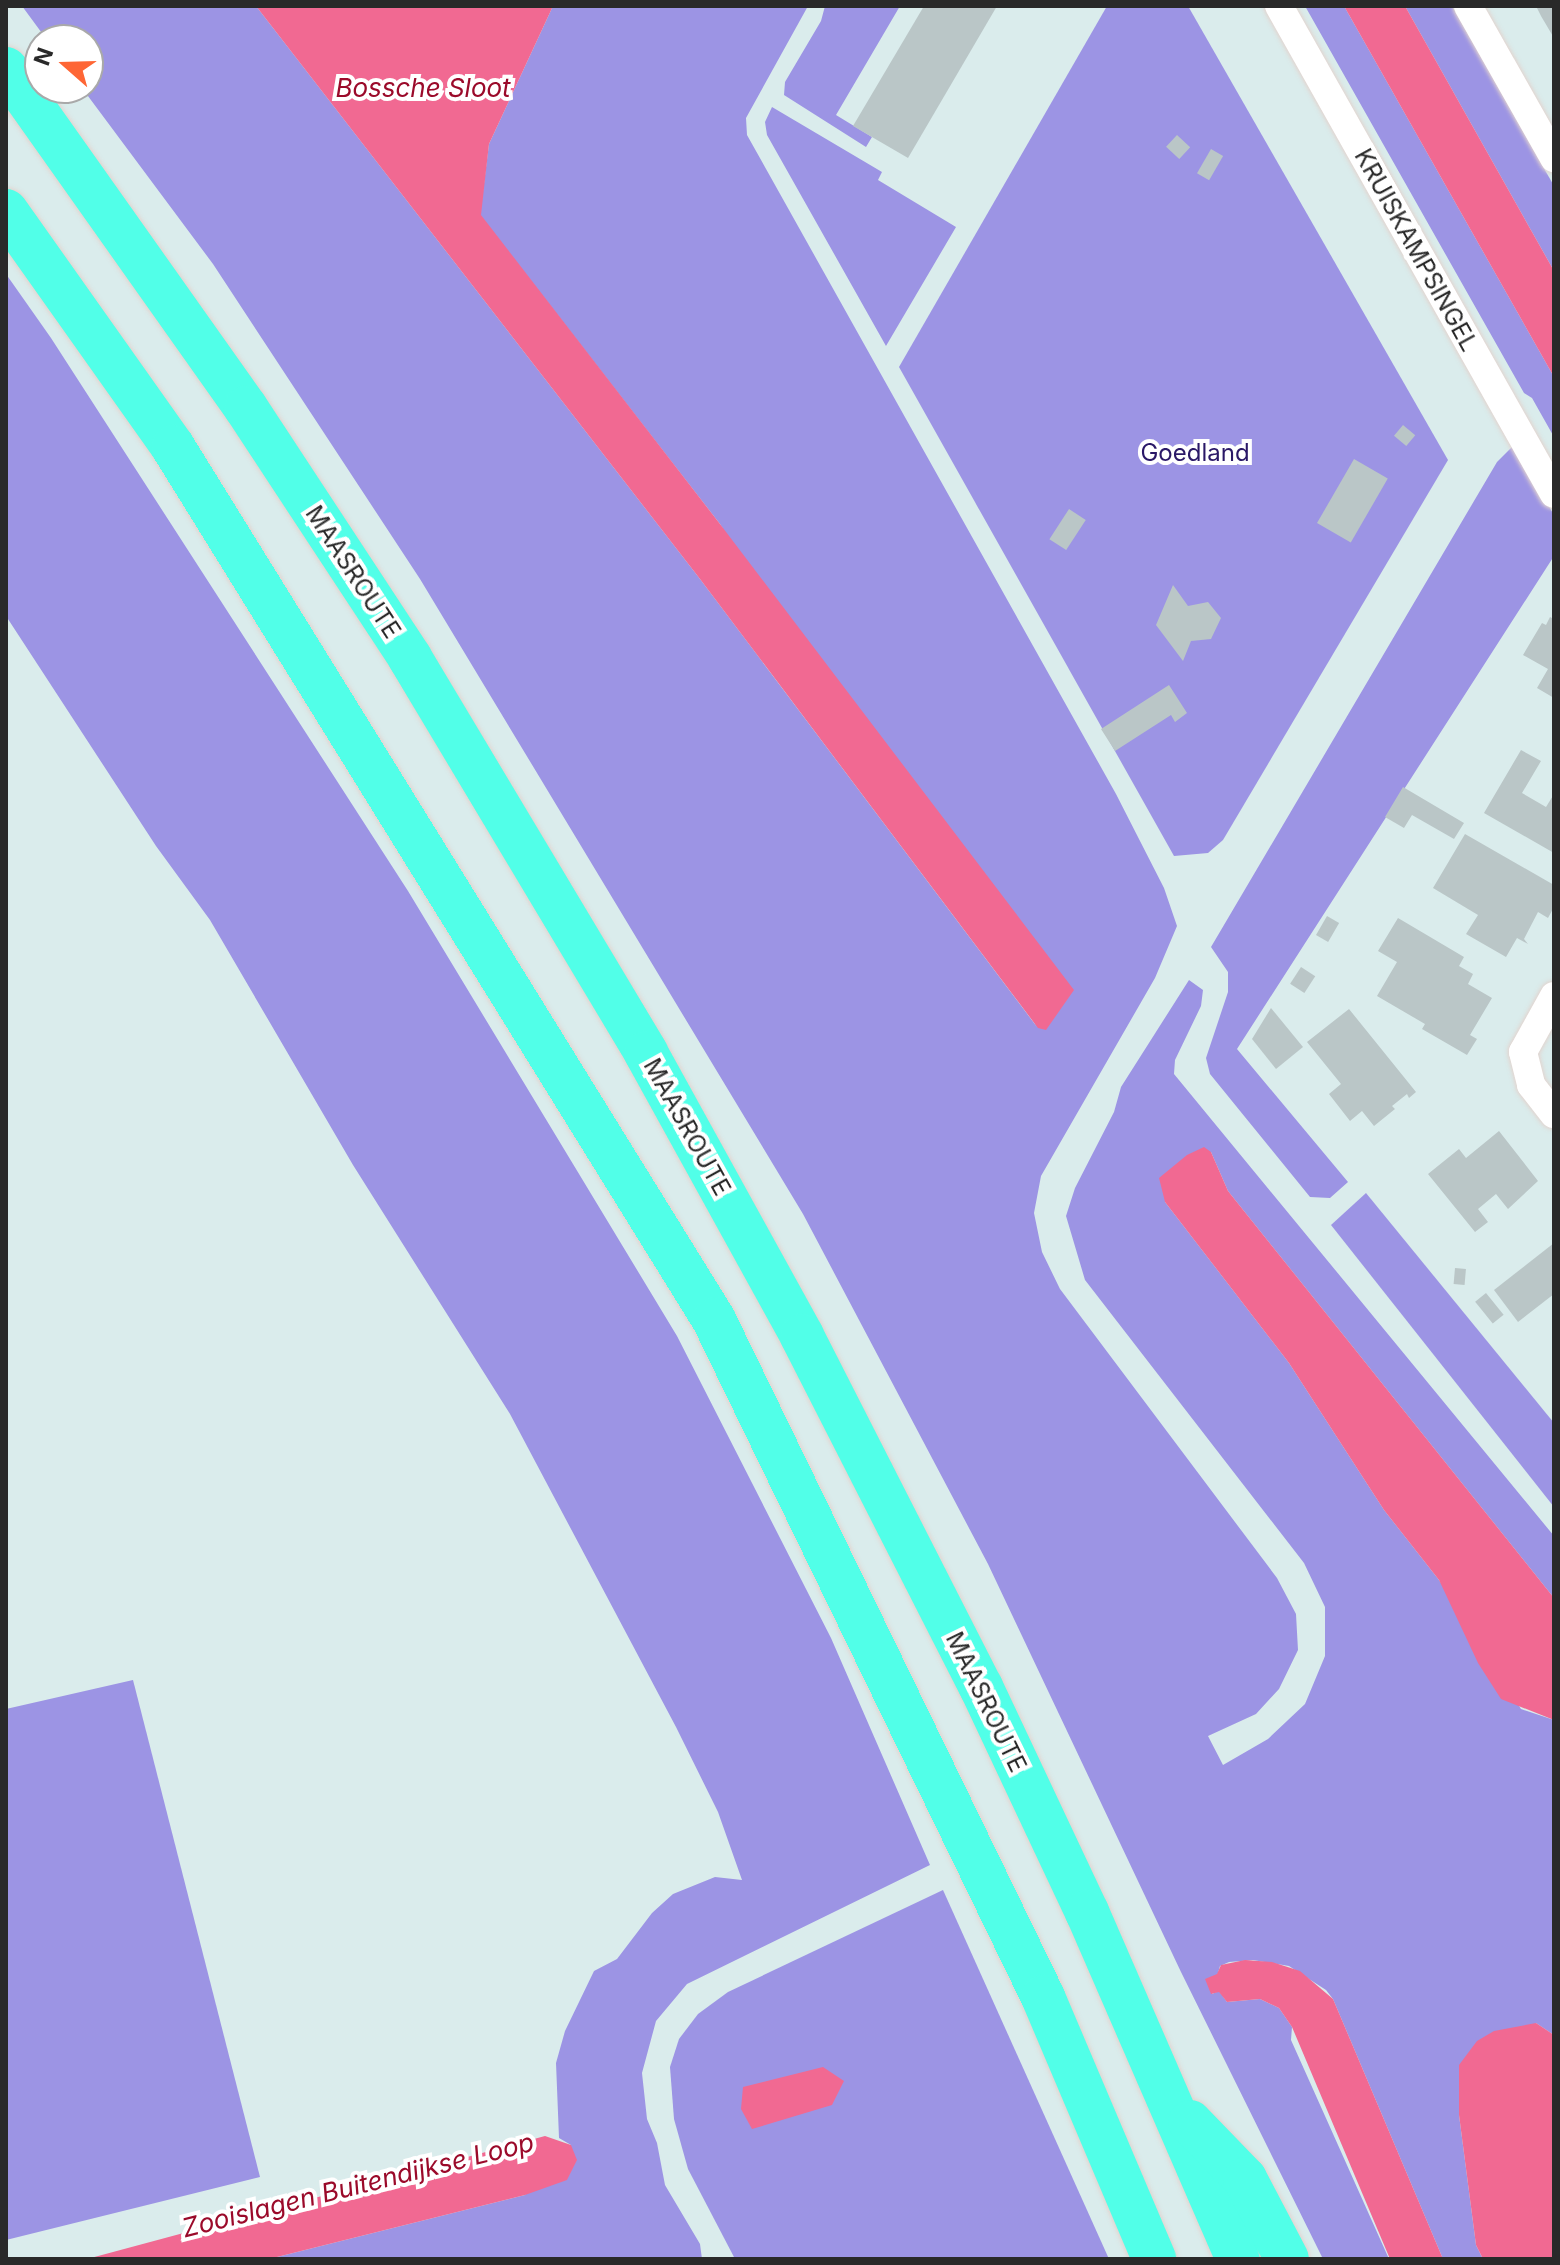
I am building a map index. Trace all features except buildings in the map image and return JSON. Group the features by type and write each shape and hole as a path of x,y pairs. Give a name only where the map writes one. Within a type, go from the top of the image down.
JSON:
{"highway":[{"name":"MAASROUTE","path":"6,69 237,395 410,658 646,1053 802,1336 981,1687 1087,1912 1238,2259"},
{"path":"6,211 173,447 714,1320 1043,1997 1154,2259"},
{"path":"1172,2103 1245,2179 1287,2259"}],"street":[{"name":"KRUISKAMPSINGEL","path":"1279,6 1554,494"},
{"path":"1468,6 1554,158"},
{"path":"1554,996 1523,1052 1531,1085 1554,1114"}],"green space":[{"path":"22,6 256,6 700,579 1037,1027 720,524 480,215 489,144 553,6 808,6 746,118 747,135 1116,794 1164,888 1177,926 1155,978 1041,1176 1034,1213 1042,1252 1060,1289 1277,1578 1296,1614 1298,1650 1279,1689 1256,1714 1208,1736 1223,1765 1268,1739 1305,1704 1325,1656 1325,1607 1304,1563 1085,1280 1066,1216 1075,1188 1114,1112 1121,1087 1189,980 1203,990 1201,1006 1175,1060 1174,1074 1554,1536 1554,1598 1228,1191 1211,1152 1165,1202 1289,1363 1384,1510 1439,1580 1521,1709 1554,1720 1554,2035 1536,2023 1459,2115 1476,2245 1483,2259 1443,2259 1333,1999 1326,1990 1289,1966 1253,1960 1229,1962 1220,1966 1212,1994 1219,1991 1227,2002 1260,1999 1279,2008 1292,2027 1291,2040 1389,2259 1323,2259 1181,1972 988,1564 803,1214 420,579 213,264 94,104 104,104 104,24 35,24"},
{"path":"825,6 900,6 836,115 872,137 866,147 784,95 785,82 821,21"},
{"name":"Goedland","path":"1107,6 1188,6 1448,460 1223,840 1208,853 1174,856 899,367"},
{"path":"1305,6 1344,6 1554,377 1554,437 1532,398 1524,393"},
{"path":"1405,6 1452,6 1554,186 1554,271"},
{"path":"772,107 882,172 878,180 956,227 886,346 767,135 765,122"},
{"path":"6,274 51,338 408,891 677,1336 831,1638 930,1865 687,1984 656,2021 642,2073 647,2119 657,2143 665,2185 700,2244 702,2259 269,2259 525,2195 571,2145 559,2138 556,2063 565,2031 594,1971 617,1959 652,1913 673,1894 715,1877 742,1880 718,1812 676,1727 510,1414 353,1165 210,920 156,846 6,616"},
{"path":"1513,446 1554,515 1554,556 1237,1049 1348,1182 1330,1198 1310,1197 1210,1074 1206,1058 1228,992 1228,972 1211,947 1497,462"},
{"path":"1366,1193 1554,1423 1554,1507 1331,1225"},
{"path":"133,1680 260,2177 6,2240 6,1709"},
{"path":"943,1890 1109,2259 735,2259 688,2169 674,2119 670,2067 679,2039 698,2014 728,1992"}],"water":[{"name":"Bossche Sloot","path":"256,6 553,6 489,144 481,215 1074,990 1046,1030 1038,1028 700,579"},
{"path":"1344,6 1405,6 1554,271 1554,377"},
{"path":"1204,1147 1211,1152 1228,1191 1554,1598 1554,1720 1501,1699 1478,1663 1439,1580 1384,1510 1289,1363 1165,1202 1159,1178 1187,1155"},
{"path":"1245,1960 1272,1962 1300,1971 1333,1999 1443,2259 1390,2259 1292,2027 1279,2008 1260,1999 1227,2002 1219,1992 1211,1994 1205,1979 1217,1974 1221,1965"},
{"path":"1536,2023 1554,2035 1554,2259 1483,2259 1476,2245 1459,2115 1459,2065 1477,2041 1494,2031"},
{"path":"823,2067 844,2081 832,2105 752,2129 741,2109 743,2087"},
{"path":"545,2136 571,2145 577,2160 567,2180 525,2195 269,2259 87,2259"}],"water label":[{"name":"Zooislagen Buitendijkse Loop","path":"358,2185"}]}
